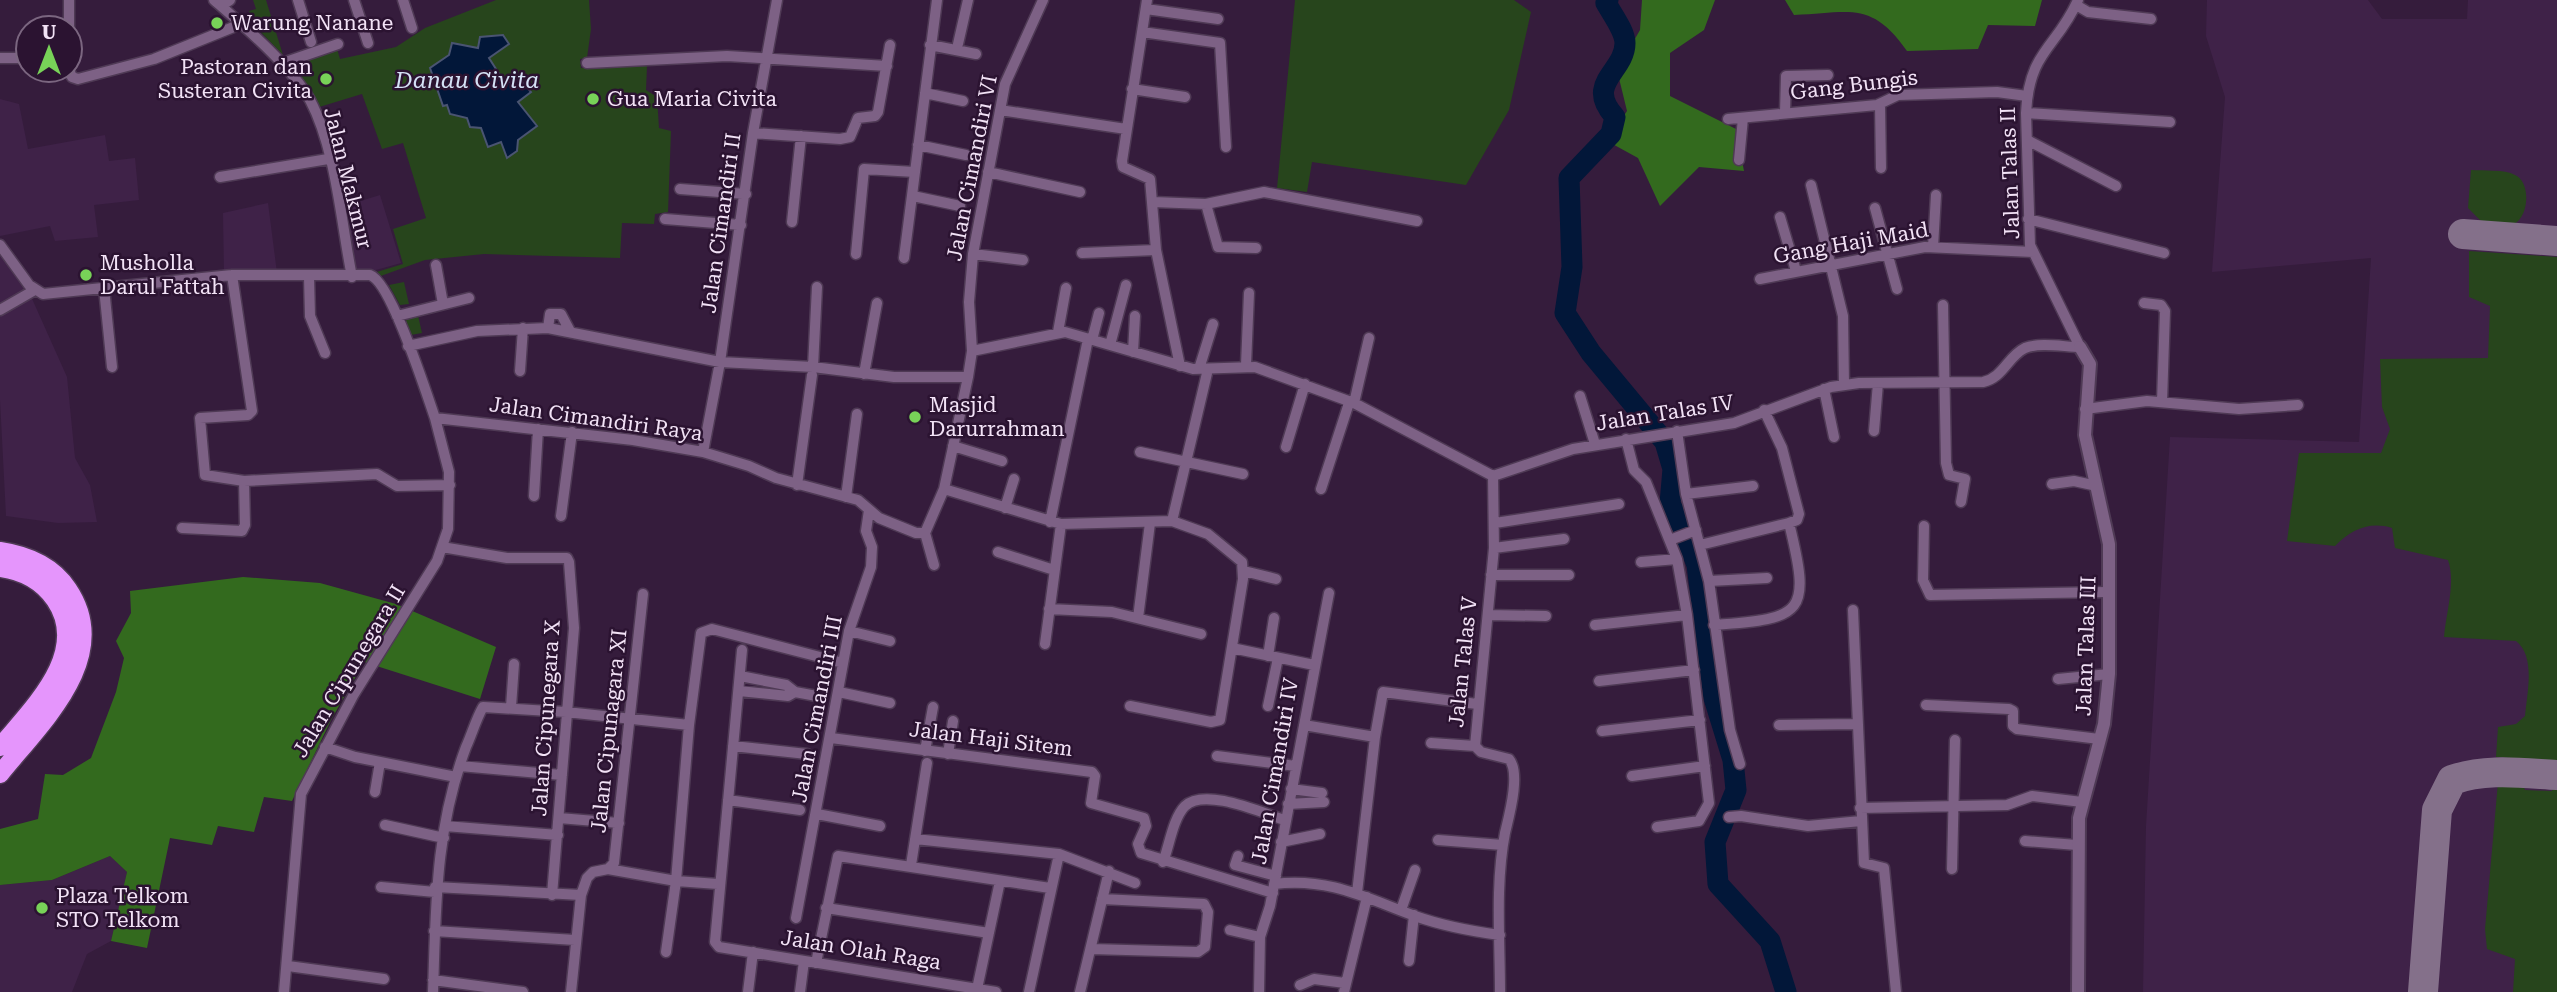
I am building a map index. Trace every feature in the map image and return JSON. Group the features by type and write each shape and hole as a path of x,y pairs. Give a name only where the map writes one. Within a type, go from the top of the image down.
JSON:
{"highway":[{"path":"0,551 36,560 65,585 82,618 83,640 80,662 70,684 0,774"},
{"path":"0,568 28,575 52,595 65,622 66,639 55,676 0,747"}],"street":[{"path":"217,3 230,0"},
{"path":"298,0 311,42"},
{"path":"354,0 368,43"},
{"name":"Jalan Cimandiri II","path":"703,452 720,362 753,133 777,0"},
{"path":"904,258 937,0"},
{"path":"958,44 968,0"},
{"name":"Jalan Cimandiri VI","path":"972,351 969,302 973,254 1005,84 1043,0"},
{"path":"406,1 412,28"},
{"path":"2077,2 2088,12 2151,19"},
{"name":"Jalan Talas II","path":"2077,2 2039,57 2027,96 2026,113 2029,141 2028,219 2033,252 2080,347"},
{"name":"Jalan Makmur","path":"217,3 280,64 309,100 328,159 352,277"},
{"path":"1181,366 1156,250 1150,179 1123,167 1126,129 1146,4 1218,19"},
{"path":"84,77 154,59 241,24"},
{"path":"1142,32 1220,43 1226,147"},
{"path":"280,64 338,44"},
{"path":"753,133 840,139 850,137 858,118 875,116 878,112 890,45"},
{"path":"930,46 976,54"},
{"path":"587,63 715,56 887,66"},
{"path":"1785,112 1786,76 1828,75"},
{"path":"1132,89 1185,97"},
{"name":"Gang Bungis","path":"1728,119 1880,104 1898,95 1997,92 2027,96"},
{"path":"925,93 963,101"},
{"path":"1880,104 1881,168"},
{"path":"1000,110 1126,129"},
{"path":"2026,113 2170,122"},
{"path":"1739,160 1743,118"},
{"path":"792,222 801,136"},
{"path":"2029,141 2116,186"},
{"path":"918,145 966,155"},
{"path":"220,177 328,159"},
{"path":"856,254 864,169 915,173"},
{"path":"988,172 1080,192"},
{"path":"1811,185 1845,331 1844,384"},
{"path":"680,189 746,194"},
{"path":"1153,202 1206,204 1264,192 1417,221"},
{"path":"1933,247 1936,195"},
{"path":"913,196 960,206"},
{"path":"1206,204 1218,247 1256,248"},
{"path":"1875,208 1897,289"},
{"path":"1780,217 1796,271"},
{"path":"665,219 741,225"},
{"path":"2028,219 2164,253"},
{"path":"0,245 33,290 43,294 232,275 370,275 380,280 397,316 435,418"},
{"name":"Gang Haji Maid","path":"1760,279 1889,253 1933,247 2033,252"},
{"path":"1082,253 1156,250"},
{"path":"973,254 1023,260"},
{"path":"436,265 443,304"},
{"path":"232,275 252,411 248,415 200,418 204,473 209,477 244,481 377,474 397,486 450,485"},
{"path":"309,277 311,322 325,353"},
{"path":"1110,345 1126,285"},
{"path":"797,485 813,371 817,287"},
{"path":"104,288 112,367"},
{"path":"1058,332 1066,288"},
{"path":"0,310 33,290"},
{"path":"1246,365 1250,293"},
{"path":"397,316 469,298"},
{"path":"864,374 877,303"},
{"path":"2144,303 2161,306 2165,311 2162,402"},
{"path":"1943,305 1946,471 1949,475 1964,478 1961,502"},
{"path":"1045,643 1054,570 1056,523 1090,339 1099,313"},
{"path":"548,328 550,314 561,314 570,331"},
{"path":"1133,352 1135,316"},
{"path":"1172,521 1188,463 1213,324"},
{"path":"520,371 523,328"},
{"path":"408,346 477,331 548,328 720,362 894,377 968,377"},
{"path":"934,565 925,533 944,489 972,351 1058,332 1181,366 1203,369 1246,365 1305,384 1352,403 1493,476"},
{"path":"1321,489 1352,403 1369,338"},
{"name":"Jalan Talas IV","path":"1493,476 1543,457 1595,444 1734,423 1844,384 1989,381 2029,346 2080,347"},
{"name":"Jalan Talas III","path":"2078,992 2077,845 2082,802 2107,705 2109,674 2109,544 2086,442 2085,409 2090,364 2080,347"},
{"path":"1874,431 1878,383"},
{"path":"1286,447 1305,384"},
{"path":"1824,389 1834,437"},
{"path":"1580,396 1595,444"},
{"path":"2085,409 2125,402 2162,402 2239,409 2298,405"},
{"path":"1700,545 1797,520 1799,514 1782,448 1765,410"},
{"path":"846,496 857,414"},
{"name":"Jalan Cimandiri Raya","path":"435,418 572,432 703,452 797,485 858,500 879,518 915,533 925,533"},
{"name":"Jalan Cipunegara II","path":"284,992 301,794 354,694 437,561 451,519 450,485 435,418"},
{"path":"534,496 538,429"},
{"path":"561,516 572,432"},
{"path":"1673,432 1691,532 1700,545 1709,581 1730,730 1740,764"},
{"path":"1626,439 1634,470 1646,482 1677,559 1687,615 1709,803 1699,821 1657,827"},
{"path":"953,446 1002,461"},
{"path":"1140,452 1243,474"},
{"name":"Jalan Talas V","path":"1493,476 1494,548 1475,746 1481,752 1509,759 1513,765 1512,800 1503,845 1500,992"},
{"path":"1005,508 1014,479"},
{"path":"182,528 242,531 245,525 244,481"},
{"path":"2052,484 2074,481 2098,486"},
{"path":"1686,494 1754,486"},
{"path":"944,489 1056,523 1172,521 1208,534 1242,562 1244,571 1220,720 1216,722 1130,706"},
{"path":"1495,523 1619,504"},
{"name":"Jalan Cimandiri III","path":"796,918 849,631 871,567 872,547 866,531 869,510"},
{"path":"1138,618 1150,523"},
{"path":"1714,625 1774,619 1789,614 1796,605 1799,564 1788,523"},
{"path":"1924,526 1923,580 1930,595 2108,592"},
{"path":"1671,540 1691,532"},
{"path":"1494,548 1564,539"},
{"name":"Jalan Cipunegara X","path":"442,547 507,558 567,558 569,562 574,628 552,895"},
{"path":"998,552 1054,570"},
{"path":"1641,562 1677,559"},
{"path":"1244,571 1276,579"},
{"path":"1492,575 1569,575"},
{"path":"1709,581 1766,578"},
{"path":"1314,665 1329,593"},
{"name":"Jalan Cipunagara XI","path":"608,869 614,863 643,594"},
{"path":"1049,609 1102,611 1201,634"},
{"path":"1853,610 1860,808 1865,864 1884,868 1896,992"},
{"path":"1488,615 1546,617"},
{"path":"1595,625 1687,615"},
{"path":"1268,706 1274,618"},
{"path":"666,952 676,881 689,725 701,633 712,629 843,663"},
{"path":"849,631 890,642"},
{"name":"Jalan Cimandiri IV","path":"1232,648 1314,665 1274,884 1260,937 1259,992"},
{"path":"570,992 581,895 587,878 593,872 608,869 676,881 718,884 743,650"},
{"path":"510,707 514,664"},
{"path":"1599,681 1694,670"},
{"path":"2058,679 2109,674"},
{"path":"740,676 786,685 795,692 822,697"},
{"path":"739,691 788,696 795,692"},
{"path":"1300,985 1314,979 1344,987 1362,895 1375,737 1382,695 1386,691 1477,704"},
{"path":"839,692 890,703"},
{"path":"1926,705 2010,709 2013,711 2013,726 2017,729 2099,739"},
{"path":"433,992 435,889 445,826 460,765 483,707 510,707 689,725"},
{"path":"925,751 933,707"},
{"path":"1602,731 1700,720"},
{"path":"948,754 953,721"},
{"path":"1779,725 1857,724"},
{"path":"1304,725 1375,737"},
{"name":"Jalan Haji Sitem","path":"831,738 1092,772 1095,776 1091,803 1144,818 1146,826 1138,849 1141,853 1163,862 1274,884 1301,881 1362,895 1460,930 1500,935"},
{"path":"1952,869 1955,740"},
{"path":"1430,743 1475,746"},
{"path":"733,746 807,754"},
{"path":"325,747 456,778"},
{"path":"1217,756 1296,766"},
{"path":"375,792 380,762"},
{"path":"911,865 928,763"},
{"path":"460,765 562,775"},
{"path":"1632,776 1705,765"},
{"path":"1288,804 1323,797 1291,789"},
{"path":"1860,808 2007,805 2032,796 2082,802"},
{"path":"1163,862 1180,813 1190,803 1213,799 1285,820"},
{"path":"727,800 800,810"},
{"path":"817,814 880,826"},
{"path":"1729,817 1741,816 1808,826 1861,821"},
{"path":"559,818 619,823"},
{"path":"385,825 444,838"},
{"path":"445,826 558,835"},
{"path":"1281,842 1320,834"},
{"path":"915,839 1059,854 1135,883"},
{"path":"1438,840 1503,845"},
{"path":"2025,841 2077,845"},
{"path":"1029,992 1059,854"},
{"path":"816,962 838,856 1050,888"},
{"path":"1238,856 1235,865 1274,884"},
{"path":"1401,910 1415,870"},
{"path":"1080,992 1109,871"},
{"path":"977,989 1000,881"},
{"name":"Jalan Olah Raga","path":"718,884 713,937 719,947 996,992"},
{"path":"381,887 581,895"},
{"path":"1091,948 1198,952 1205,947 1208,912 1204,904 1102,899"},
{"path":"826,908 989,933"},
{"path":"1409,961 1414,915"},
{"path":"1230,930 1260,937"},
{"path":"434,931 575,940"},
{"path":"748,992 754,952"},
{"path":"800,992 804,961"},
{"path":"288,966 384,979"},
{"path":"433,980 523,992"}],"shaded area":[{"path":"2207,0 2368,0 2382,19 2467,19 2468,0 2557,0 2557,992 2143,992 2146,826 2170,437 2359,442 2371,258 2212,272 2225,97 2206,36"},
{"path":"0,99 19,104 28,149 105,135 109,161 135,158 139,200 94,205 98,237 55,241 50,226 0,236"},
{"path":"380,195 401,263 354,274 341,207"},
{"path":"268,203 277,273 224,273 223,213"},
{"path":"0,251 28,290 0,304"},
{"path":"29,292 67,377 75,458 90,485 97,522 58,523 6,516 0,400 0,307"},
{"path":"110,856 127,872 111,941 87,954 72,992 0,992 0,885 52,880"}],"green space":[{"path":"253,0 266,0 283,55 253,24 249,11 256,9"},
{"path":"496,0 589,0 591,29 587,58 580,59 581,68 647,66 646,90 657,97 659,128 671,131 668,212 655,214 654,224 622,223 620,258 484,254 425,260 378,277 370,274 403,264 393,229 426,218 403,143 382,149 362,94 316,108 284,62 336,45 340,59 396,47 425,28"},
{"path":"1295,0 1514,0 1531,12 1509,110 1466,185 1312,162 1307,192 1277,188"},
{"path":"1642,0 1715,0 1704,30 1670,53 1670,96 1736,129 1744,171 1699,167 1660,206 1638,158 1607,141 1627,111 1617,70 1640,30"},
{"path":"1785,0 2042,0 2035,26 1988,25 1978,49 1907,51 1894,35 1870,17 1845,12 1794,15"},
{"path":"2471,170 2505,172 2520,179 2524,185 2526,201 2522,216 2517,222 2504,226 2483,223 2468,208"},
{"path":"2469,251 2557,257 2557,762 2496,757 2498,727 2516,724 2525,716 2529,675 2526,656 2516,641 2444,637 2451,588 2448,560 2395,548 2392,528 2384,526 2361,528 2347,535 2335,546 2287,541 2299,453 2381,453 2390,429 2382,407 2380,359 2488,358 2490,306 2469,297"},
{"path":"404,282 409,304 400,305 389,285"},
{"path":"417,311 422,333 411,335 405,318"},
{"path":"243,577 320,583 396,604 496,647 480,699 364,662 331,720 292,801 264,797 254,832 218,826 212,845 170,838 147,948 111,941 127,872 110,856 52,880 0,885 0,829 38,819 45,774 63,775 91,758 116,692 124,658 116,641 131,613 130,591"},
{"path":"2498,782 2522,782 2525,790 2552,791 2553,784 2557,784 2557,992 2513,992 2515,959 2487,949 2485,929"}],"water":[{"name":"Danau Civita","path":"503,35 509,44 489,58 505,83 520,79 531,92 518,102 537,126 518,140 517,151 507,158 501,142 488,147 481,128 470,127 467,118 450,114 447,105 443,106 430,68 449,55 452,43 478,48 480,37"}],"waterway":[{"path":"1608,0 1606,3 1621,28 1625,43 1603,95 1615,117 1611,134 1569,178 1572,267 1565,313 1591,353 1665,442 1673,469 1670,504 1697,565 1714,698 1733,760 1736,790 1715,842 1718,884 1770,941 1786,992"}],"taxiway":[{"path":"2463,234 2557,241"},
{"path":"2423,992 2437,810 2452,780 2491,773 2557,775"}],"place":[{"name":"Warung Nanane","path":"217,23"},
{"name":"Pastoran dan Susteran Civita","path":"326,79"},
{"name":"Gua Maria Civita","path":"593,99"},
{"name":"Musholla Darul Fattah","path":"86,275"},
{"name":"Masjid Darurrahman","path":"915,417"},
{"name":"Plaza Telkom STO Telkom","path":"42,908"}]}
